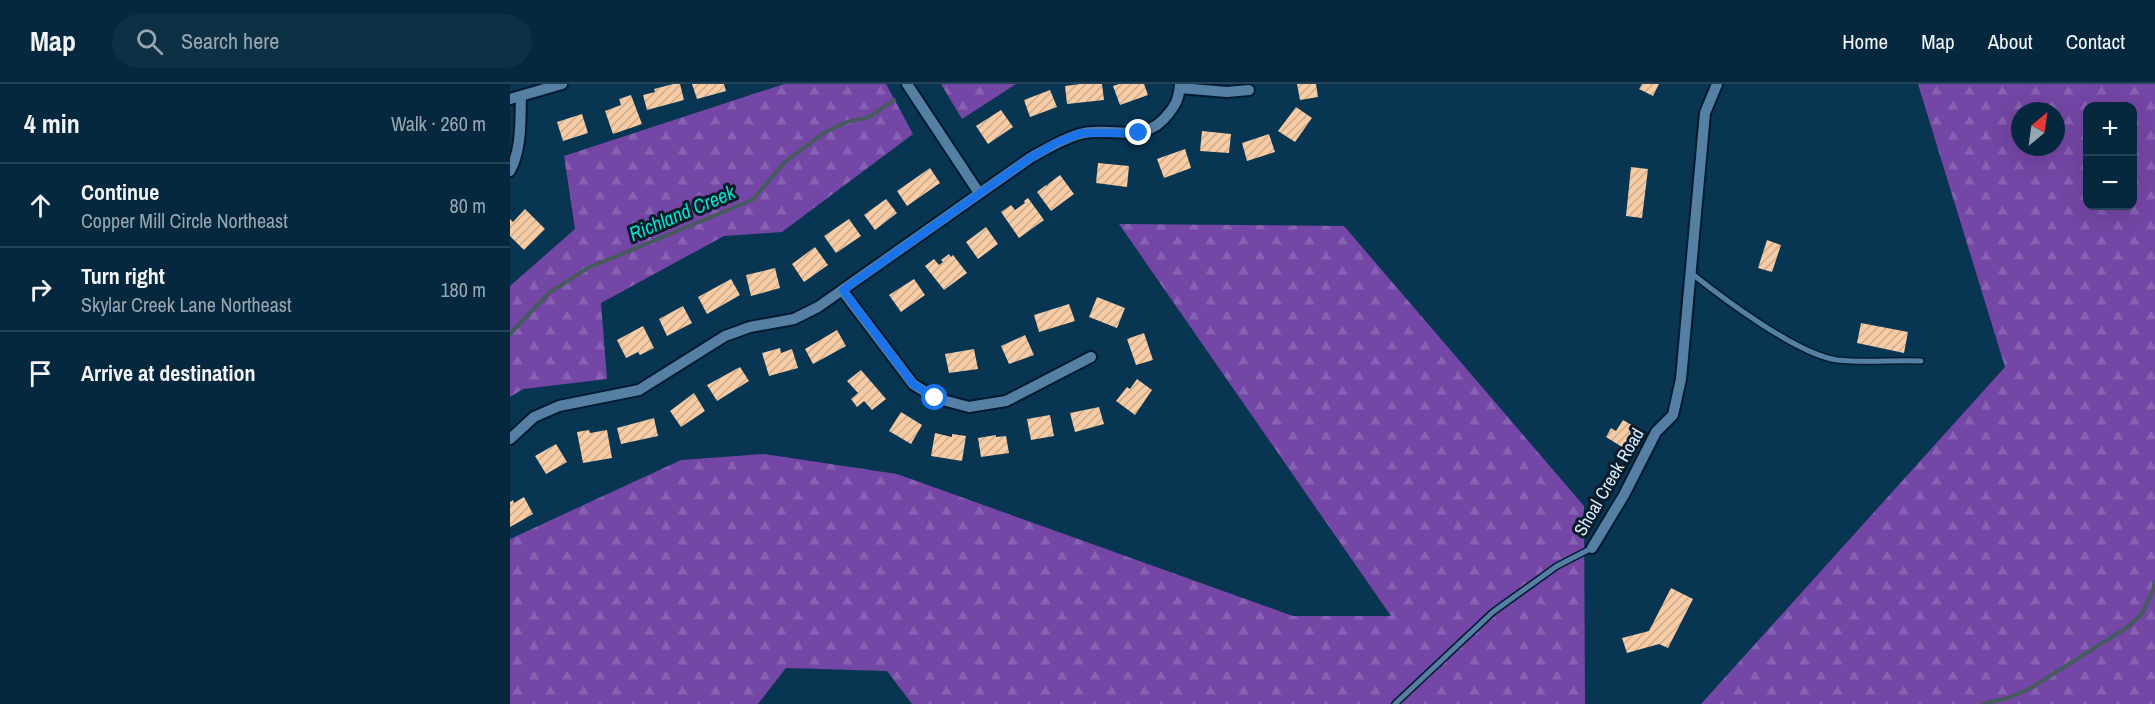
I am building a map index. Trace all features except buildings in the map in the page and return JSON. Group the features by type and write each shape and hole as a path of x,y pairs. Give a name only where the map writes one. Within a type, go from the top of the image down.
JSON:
{"street":[{"path":"510,171 517,158 520,142 515,98 562,84"},
{"path":"907,84 979,193"},
{"name":"Shoal Creek Road","path":"1592,548 1624,495 1656,432 1673,415 1681,379 1705,113 1717,84"},
{"path":"510,439 534,417 559,406 639,390 725,336 750,327 795,319 818,307 979,193 1056,143 1081,133 1139,133 1161,124 1179,101 1180,86 1227,92 1249,90"},
{"path":"843,290 913,384 935,398 946,401 969,407 1005,401 1091,357"}],"lane":[{"path":"1691,273 1809,352 1837,360 1921,361"},
{"name":"Shoal Creek Road","path":"1395,704 1493,612 1557,566 1592,548"}],"green space":[{"path":"784,84 886,84 913,134 782,232 724,236 601,303 607,379 523,389 510,397 510,286 575,229 564,156"},
{"path":"941,84 1016,84 962,119"},
{"path":"1918,84 2155,84 2155,704 1701,704 2005,367"},
{"path":"1119,224 1344,226 1584,506 1585,704 912,704 887,671 786,668 758,704 510,704 510,539 681,460 764,454 897,474 1293,616 1391,616"}],"waterway":[{"name":"Richland Creek","path":"510,334 550,292 588,268 752,200 785,162 825,132 847,122 869,117 894,100"},
{"path":"1983,704 2008,698 2031,688 2126,628 2142,614 2155,582"}],"route":[{"path":"935,398 913,384 843,290 1030,158 1056,143 1081,133 1139,133"}]}
